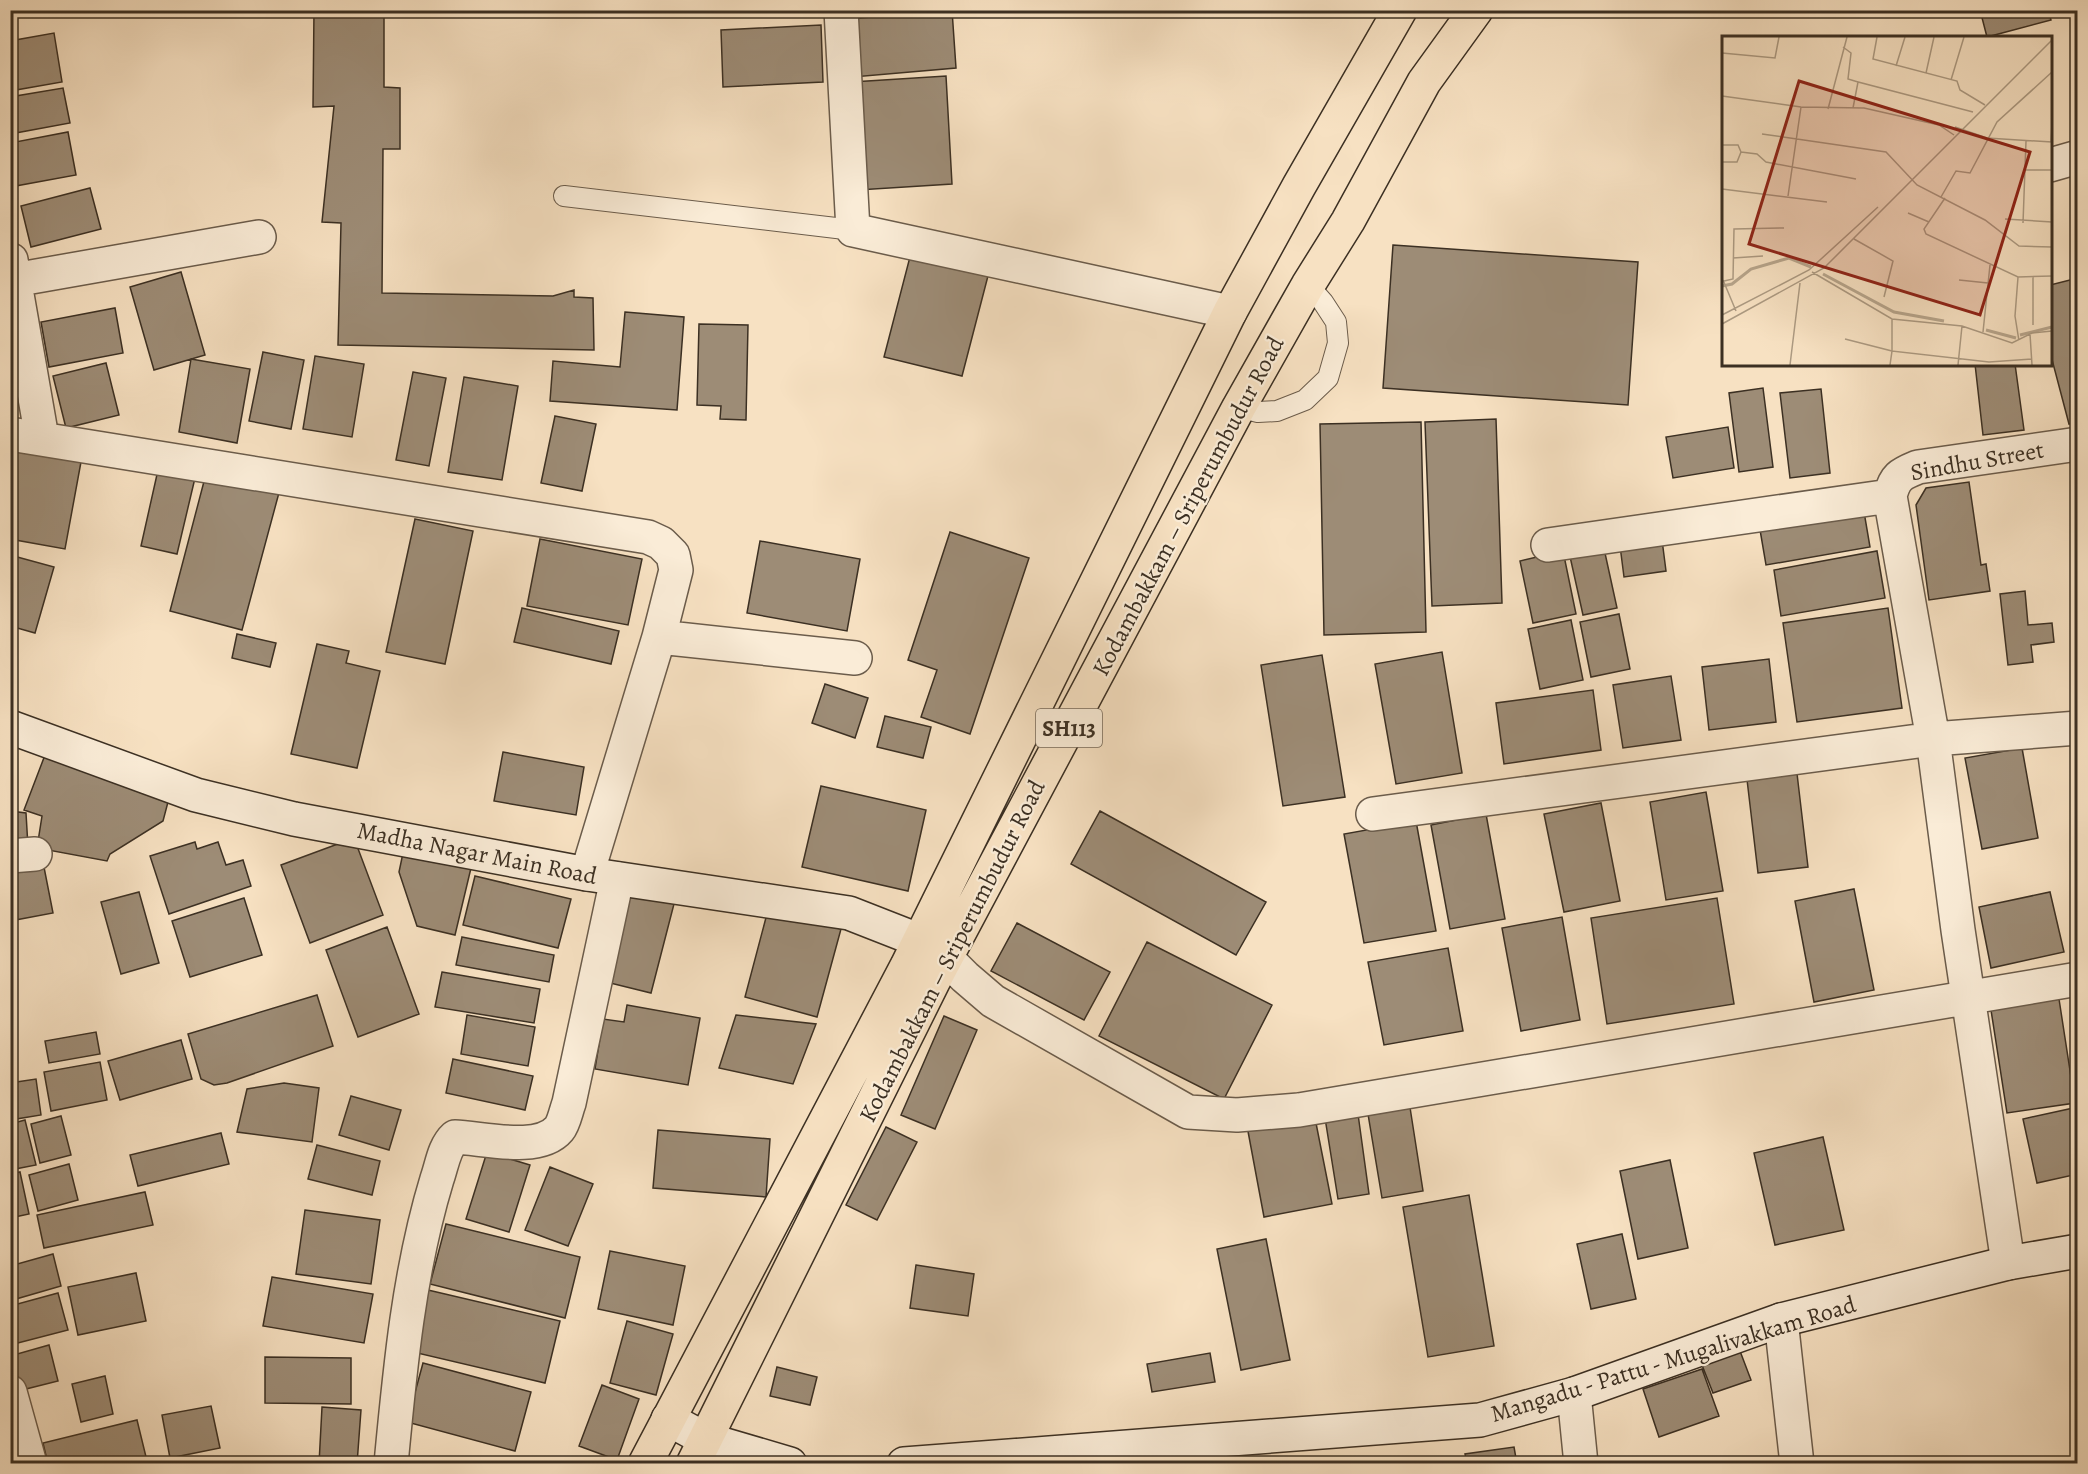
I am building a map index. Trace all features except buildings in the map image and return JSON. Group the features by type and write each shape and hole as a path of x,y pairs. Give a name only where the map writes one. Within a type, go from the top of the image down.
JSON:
{"main road":[{"name":"Kodambakkam – Sriperumbudur Road","path":"645,1464 907,966 1230,312 1400,10"},
{"name":"Kodambakkam – Sriperumbudur Road","path":"699,1451 946,958 1239,408 1308,285 1348,221 1424,82 1476,10"}],"street":[{"path":"841,10 854,230 1230,312"},
{"path":"2052,164 2078,158"},
{"path":"259,237 12,269 26,436 648,537 661,543 673,555 676,570 602,876 569,1103 560,1128 546,1139 524,1143 455,1137 450,1142 429,1206 402,1350 391,1464"},
{"name":"Sindhu Street","path":"1890,496 1899,474 1918,467 2078,444"},
{"path":"1548,545 1890,496 1933,739 2008,1263"},
{"path":"659,637 855,658"},
{"name":"Madha Nagar Main Road","path":"10,727 196,795 294,819 602,876 849,913 918,940 946,958 964,977 993,1001 1188,1112 1237,1115 1299,1110 2078,979"},
{"path":"1373,814 1933,739 2078,728"},
{"name":"Mangadu - Pattu - Mugalivakkam Road","path":"904,1464 1480,1420 1574,1394 1781,1320 2008,1263 2078,1251"},
{"path":"1781,1320 1797,1464"},
{"path":"10,1392 30,1464"},
{"path":"1574,1394 1581,1464"},
{"path":"668,1419 699,1451 790,1464"}],"lane":[{"path":"564,196 854,230"},
{"path":"1239,408 1258,412 1277,411 1305,400 1328,378 1338,343 1336,322 1308,285"}]}
